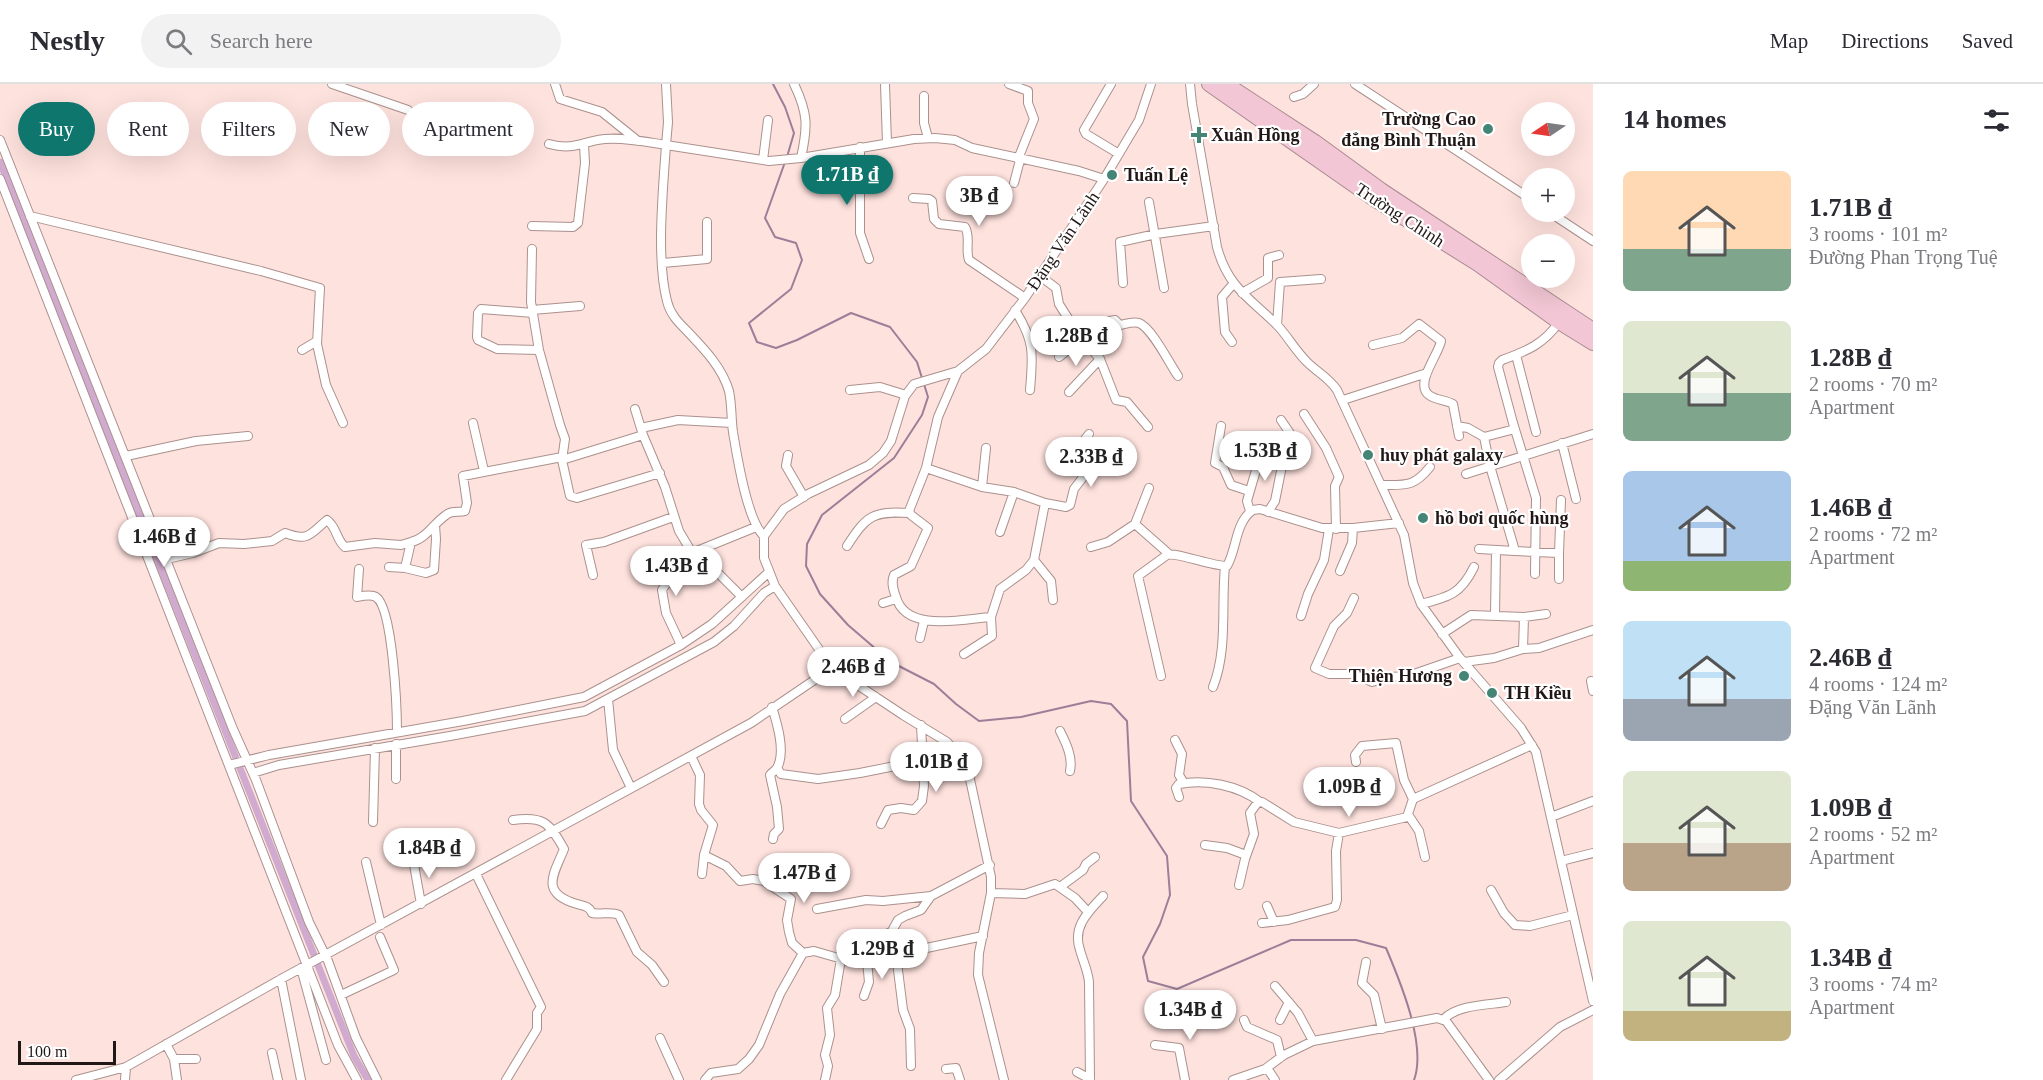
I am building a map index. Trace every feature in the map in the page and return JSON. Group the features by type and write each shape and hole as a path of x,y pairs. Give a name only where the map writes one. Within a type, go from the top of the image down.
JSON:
{"highway":[{"name":"Trường Chinh","path":"1209,84 1374,199 1478,264 1559,322 1593,343"},
{"name":"Trường Chinh","path":"1226,84 1315,142 1399,203 1593,330"}],"street":[{"path":"332,84 402,108"},
{"path":"555,84 560,99 602,112 638,141"},
{"path":"666,84 668,122 663,263 665,291 669,308 676,320 713,360 720,371 730,396 732,423 744,487 756,527 764,536"},
{"path":"794,84 807,125 801,158"},
{"path":"885,84 887,143"},
{"path":"1009,84 1028,91 1028,103 1034,119 1019,159 1014,183"},
{"path":"1111,84 1084,130 1086,134 1119,154"},
{"name":"Đặng Văn Lãnh","path":"906,395 914,384 958,371 986,349 1040,276 1104,179 1139,120 1151,84"},
{"path":"1190,84 1221,263 1242,293 1277,325 1308,363 1331,381 1343,400 1357,436 1399,523 1406,542 1413,583 1421,604 1462,660 1521,728 1536,752 1593,1000"},
{"path":"1294,97 1303,94 1314,84"},
{"path":"1355,84 1521,193"},
{"path":"924,96 924,123 928,138"},
{"path":"766,160 768,120"},
{"path":"549,144 565,147 609,139 638,141 766,160 801,158 928,138 956,140 972,148 1079,171 1104,179"},
{"path":"0,140 233,729 253,773 309,922 341,995 356,1038 377,1080"},
{"path":"532,226 573,227 578,223 585,163 584,145"},
{"path":"860,147 860,233 869,259"},
{"path":"0,179 232,765 344,1058 357,1080"},
{"path":"913,198 932,201 934,219 939,224 965,227 969,260 1024,298"},
{"path":"1149,202 1164,288"},
{"path":"30,216 261,271 318,287 321,294 318,306 317,341 326,385 343,423"},
{"path":"663,263 707,259 707,222"},
{"path":"1564,222 1593,241"},
{"path":"1124,283 1120,242 1156,234 1214,226"},
{"path":"532,249 530,291 533,311 539,350 560,426 566,439 562,459 569,493 573,498 660,473"},
{"path":"1268,278 1268,258 1279,255"},
{"path":"1040,276 1056,288 1059,304 1082,339 1100,359 1116,400 1127,402 1148,427"},
{"path":"1242,293 1268,278 1280,282 1321,279"},
{"path":"1277,325 1280,282"},
{"path":"1232,342 1225,332 1222,297 1234,283"},
{"path":"539,350 497,349 478,340 478,313 481,309 533,311 580,306"},
{"path":"1015,310 1027,332 1033,356 1030,390"},
{"path":"1059,357 1098,326 1112,320 1120,325 1131,322 1141,324 1152,334 1178,376"},
{"path":"1535,574 1536,498 1498,363 1536,346 1548,337 1559,322"},
{"path":"1373,345 1402,338 1419,324 1442,342 1425,379 1427,393 1453,404 1459,436"},
{"path":"302,350 317,341"},
{"path":"1516,355 1536,432"},
{"path":"1069,392 1100,359"},
{"path":"909,513 926,468 938,417 958,371"},
{"path":"1343,400 1427,373"},
{"path":"850,390 880,387 906,395 891,441 883,453 869,465 784,509 764,536 764,558 775,586 832,668 951,746 968,770 990,865 991,893 978,963 978,981 1004,1080"},
{"path":"635,409 642,432 660,473 679,531 693,554 715,570 742,597"},
{"path":"1301,616 1308,594 1324,561 1332,529 1335,486 1339,477 1326,448 1304,414"},
{"path":"167,559 193,553 219,543 244,544 276,540 285,533 306,538 327,520 336,530 340,543 345,547 375,543 401,545 420,538 450,512 465,511 463,476 562,459 678,420 732,423"},
{"path":"1268,512 1275,501 1283,462 1304,454 1281,420"},
{"path":"473,423 484,471"},
{"path":"1221,426 1215,463 1223,467 1231,485 1249,491"},
{"path":"1457,426 1468,428 1484,437 1515,429"},
{"path":"926,468 982,487 1014,492 1062,507 1070,505 1074,489 1094,463 1078,448 1089,434"},
{"path":"1466,474 1593,435"},
{"path":"126,456 196,441 248,436"},
{"path":"1484,437 1490,466 1515,551"},
{"path":"1562,443 1576,499"},
{"path":"982,487 986,448"},
{"path":"1250,511 1247,501 1261,453"},
{"path":"788,455 786,466 804,497"},
{"path":"1382,485 1411,484 1421,478 1430,467"},
{"path":"1091,547 1108,542 1135,524 1149,488"},
{"path":"1000,532 1014,492"},
{"path":"1559,579 1560,500"},
{"path":"963,654 992,636 992,617 1000,590 1026,570 1034,560 1045,503"},
{"path":"1213,687 1220,657 1225,566 1228,565 1240,527 1250,511 1260,509 1314,526 1332,529 1399,523"},
{"path":"847,546 859,527 878,513 909,513 928,528 911,566 894,575 892,580 896,599 901,609 912,618 924,621 992,617"},
{"path":"593,575 586,545 603,542 673,517"},
{"path":"1135,524 1169,554 1225,566"},
{"path":"389,567 426,573 434,570 435,525"},
{"path":"681,645 666,613 662,590 666,584 681,573 693,554 756,527"},
{"path":"1340,571 1352,543 1353,528"},
{"path":"405,568 411,542"},
{"path":"1479,549 1559,553"},
{"path":"1495,616 1496,550"},
{"path":"1161,676 1138,576 1169,554"},
{"path":"1034,560 1051,581 1053,600"},
{"path":"1421,604 1458,591 1468,581 1474,567"},
{"path":"359,569 357,597 369,595 376,597 381,603 392,645 397,732"},
{"path":"232,765 584,697 681,645 712,624 769,572"},
{"path":"253,773 279,765 561,717 589,709 714,642 734,626 764,593 775,586"},
{"path":"1354,598 1347,613 1334,626 1315,668 1329,674 1355,674 1372,682 1390,677 1408,676 1462,660 1494,658 1523,649 1539,648 1593,630"},
{"path":"883,603 896,599"},
{"path":"1442,634 1471,615 1546,614"},
{"path":"1523,649 1524,616"},
{"path":"920,638 924,621"},
{"path":"76,1080 126,1067 281,979 750,723 832,668"},
{"path":"1591,681 1593,691"},
{"path":"584,697 589,709"},
{"path":"845,719 876,697"},
{"path":"608,699 613,750 631,788"},
{"path":"772,707 780,733 777,768 770,775 779,829 773,839"},
{"path":"881,824 890,809 914,810 920,805 924,786 921,725"},
{"path":"1060,731 1070,754 1070,771"},
{"path":"1175,740 1182,754 1179,775 1184,783"},
{"path":"1356,762 1355,755 1362,746 1396,743 1404,780 1413,799 1409,816"},
{"path":"396,744 396,779"},
{"path":"1413,799 1532,745"},
{"path":"373,822 375,748"},
{"path":"777,768 781,774 818,779 894,766 922,751"},
{"path":"691,756 700,775 699,804 713,825 704,855 702,874"},
{"path":"1179,797 1176,788 1179,784 1210,782 1240,791 1294,822 1339,833 1409,816"},
{"path":"1551,817 1593,801"},
{"path":"1239,885 1254,834 1250,813 1260,802"},
{"path":"1409,816 1417,826 1425,857"},
{"path":"513,820 540,819 553,832 564,849 551,882 558,895 589,908 592,913 604,915 614,912 619,915 637,952 652,965 664,982"},
{"path":"1262,923 1288,920 1335,907 1337,900 1336,851 1339,833"},
{"path":"1205,845 1227,848 1246,855"},
{"path":"1561,861 1593,853"},
{"path":"704,855 726,866 740,881 756,879 774,887 791,899 787,920 789,932 792,943 803,953"},
{"path":"1060,887 1083,870 1095,857"},
{"path":"413,859 421,904"},
{"path":"366,862 381,925"},
{"path":"817,909 866,900 931,896 990,865"},
{"path":"774,887 782,872"},
{"path":"476,874 541,1007 537,1013 537,1029 506,1080"},
{"path":"991,893 1017,895 1053,885 1060,887 1075,898 1088,912"},
{"path":"1491,890 1504,913 1515,925 1530,926 1573,915"},
{"path":"864,996 869,982 873,942 892,931 898,920 921,910 931,896"},
{"path":"1077,1072 1090,1079 1089,982 1078,940 1079,928 1088,912 1103,896"},
{"path":"1267,906 1274,921"},
{"path":"803,953 814,951 856,963 983,936"},
{"path":"341,995 394,970 380,937"},
{"path":"705,1080 711,1072 738,1069 749,1059 759,1045 780,994 803,953"},
{"path":"896,954 903,1010 910,1029 911,1066"},
{"path":"825,1080 828,1066 825,1055 830,1035 827,1008 835,995 841,959"},
{"path":"1366,962 1362,983 1374,995 1382,1029"},
{"path":"308,965 327,1060"},
{"path":"281,979 301,1080"},
{"path":"1275,986 1289,1002 1313,1041"},
{"path":"1280,1020 1289,1002"},
{"path":"1444,1019 1449,1013 1458,1010 1506,1002"},
{"path":"1499,1080 1560,1028 1593,1010"},
{"path":"1233,1080 1267,1068 1281,1057 1313,1041 1437,1018 1444,1019 1489,1080"},
{"path":"1244,1020 1247,1027 1277,1040 1281,1057"},
{"path":"660,1038 679,1080"},
{"path":"166,1044 174,1059 177,1080"},
{"path":"1155,1045 1179,1048 1185,1080"},
{"path":"272,1053 278,1080"},
{"path":"174,1059 196,1059"},
{"path":"125,1080 126,1067"},
{"path":"946,1069 956,1068 960,1080"},
{"path":"1267,1068 1275,1080"}],"waterway":[{"path":"773,84 785,107 794,133 787,157"},
{"path":"0,162 354,1056 368,1080"},
{"path":"785,162 765,218 775,237 796,243 802,260 791,289 749,323 757,342 776,348 851,313 890,327 917,362 922,378"},
{"path":"924,384 928,397 922,415 894,458 822,515 807,544 806,566 820,594 848,625 891,662 934,684 979,721 1021,717 1091,701 1111,704 1127,721 1131,801 1167,856 1170,895 1160,924 1143,957 1148,981 1177,989 1291,940 1356,940 1386,948 1415,1032 1417,1066 1414,1080"}],"place":[{"name":"Trường Cao đẳng Bình Thuận","path":"1488,129"},
{"name":"Xuân Hồng","path":"1199,135"},
{"name":"Tuấn Lệ","path":"1112,175"},
{"name":"huy phát galaxy","path":"1368,455"},
{"name":"hồ bơi quốc hùng","path":"1423,518"},
{"name":"Thiện Hương","path":"1464,676"},
{"name":"TH Kiều","path":"1492,693"}]}
